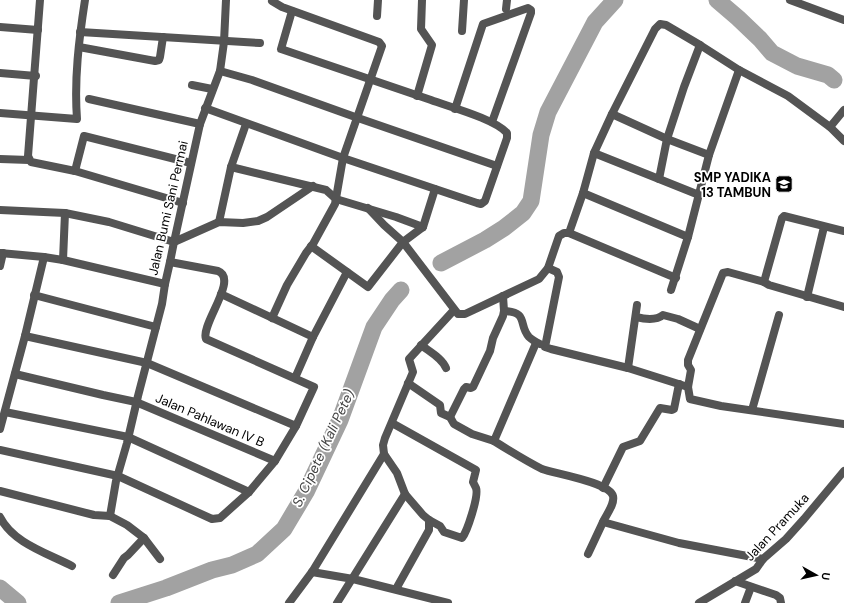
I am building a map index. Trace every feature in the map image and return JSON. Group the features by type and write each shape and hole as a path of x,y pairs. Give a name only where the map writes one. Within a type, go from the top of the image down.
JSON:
{"street":[{"path":"30,160 28,156 36,76 40,0"},
{"path":"0,113 76,118 75,96 80,32 85,0"},
{"name":"Jalan Bumi Sani Permai","path":"1,253 62,260 164,284 200,124 220,71 224,42 226,0"},
{"path":"270,0 282,8 292,10 382,44 382,49 343,158 336,204 287,285 272,318"},
{"path":"377,16 378,0"},
{"path":"417,96 432,45 421,30 422,0"},
{"path":"462,31 464,0"},
{"path":"506,9 507,0"},
{"path":"790,0 844,20"},
{"path":"455,109 483,24 528,8 531,10 531,13 492,122"},
{"path":"205,108 246,124 435,189 481,204 485,201 507,135 505,130 492,122 281,49 292,10"},
{"path":"569,233 583,193 594,153 612,114 658,25 666,25 700,44 739,70 788,96 830,127 844,141"},
{"path":"0,27 38,30"},
{"path":"80,32 260,44"},
{"path":"79,47 156,62 160,57 163,37"},
{"path":"659,179 667,139 700,44"},
{"path":"671,290 688,237 709,155 739,70"},
{"path":"220,71 252,80 497,166"},
{"path":"0,72 36,76"},
{"path":"192,85 212,89"},
{"path":"89,99 200,124"},
{"path":"830,127 844,110"},
{"path":"612,114 667,139 709,155"},
{"path":"220,222 222,205 231,167 246,124"},
{"path":"75,172 84,136 191,163"},
{"path":"594,153 699,195"},
{"path":"0,159 30,160 33,163 75,172 182,203"},
{"path":"231,167 326,190 336,199 368,208 423,227"},
{"path":"0,210 65,212 108,222 174,242 220,222 243,223 258,221 313,186"},
{"path":"311,246 368,287 403,242 423,227 435,189"},
{"path":"583,193 688,237"},
{"path":"368,208 403,242 420,262 435,285 458,314 465,314 539,279 548,268 559,236 564,232 676,278"},
{"path":"62,260 65,212"},
{"path":"764,282 782,218 784,216 844,231"},
{"path":"807,297 824,227"},
{"path":"0,266 1,253"},
{"path":"0,429 5,412 4,401 14,374 25,336 44,257"},
{"path":"0,450 118,476 212,519 220,518 249,492 275,461 296,426 314,388 295,378 206,339 205,332 221,294 225,280 222,273 170,262"},
{"path":"545,347 559,277 557,272 548,268"},
{"path":"295,378 313,337 347,272"},
{"path":"844,307 807,297 766,284 764,282 724,272 687,363 691,370 688,387 689,397 694,401 844,424"},
{"path":"110,516 136,402 162,304 164,284"},
{"path":"221,294 313,337"},
{"path":"34,295 156,327"},
{"path":"450,417 464,389 466,387 473,387 490,352 493,338 503,316 503,296"},
{"path":"628,368 637,305"},
{"path":"392,423 476,470 473,482 476,489 475,502 464,537 460,538 444,532 440,526 429,520 405,494 396,473 384,454 383,445 412,372 409,359 454,310"},
{"path":"504,311 512,311 518,315 523,322 527,334 536,342 545,347 628,368 688,387"},
{"path":"636,317 647,319 659,318 663,315 678,319 700,329"},
{"path":"752,410 779,315"},
{"path":"25,336 147,363 296,426"},
{"path":"494,441 536,342"},
{"path":"421,345 440,359 446,368"},
{"name":"Jalan Pahlawan IV B","path":"14,374 136,402 275,461"},
{"path":"408,383 440,405 441,413 450,417 454,424 472,434 494,441 543,469 587,480 609,491 613,495 613,502 588,554"},
{"path":"603,488 623,447 625,445 640,441 660,408 674,409 679,384"},
{"path":"5,412 128,437 249,492"},
{"path":"288,603 312,572 384,454"},
{"name":"Jalan Pramuka","path":"699,603 756,569 763,559 786,539 844,471"},
{"path":"0,491 94,515 110,516 127,525 144,538 160,559"},
{"path":"337,603 353,580 405,494"},
{"path":"0,517 10,532 20,540 72,566"},
{"path":"396,589 429,530 429,520"},
{"path":"603,522 679,543 763,559"},
{"path":"113,575 124,558 144,538"},
{"path":"312,572 396,589 448,603"},
{"path":"735,581 776,595 780,598 781,603"},
{"path":"745,603 751,587"}],"waterway":[{"name":"S. Cipete (Kali Pete)","path":"441,263 485,240 504,228 523,213 531,201 541,135 548,112 595,22 615,0"},
{"name":"S. Cipete (Kali Pete)","path":"717,0 760,39 772,53 797,66 828,75 834,80"},
{"name":"S. Cipete (Kali Pete)","path":"119,603 166,588 212,570 232,565 257,554 284,529 306,492 340,420 374,327 392,300 401,290"},
{"name":"S. Cipete (Kali Pete)","path":"0,588 18,603"}],"place":[{"name":"SMP YADIKA 13 TAMBUN","path":"784,184"}]}
